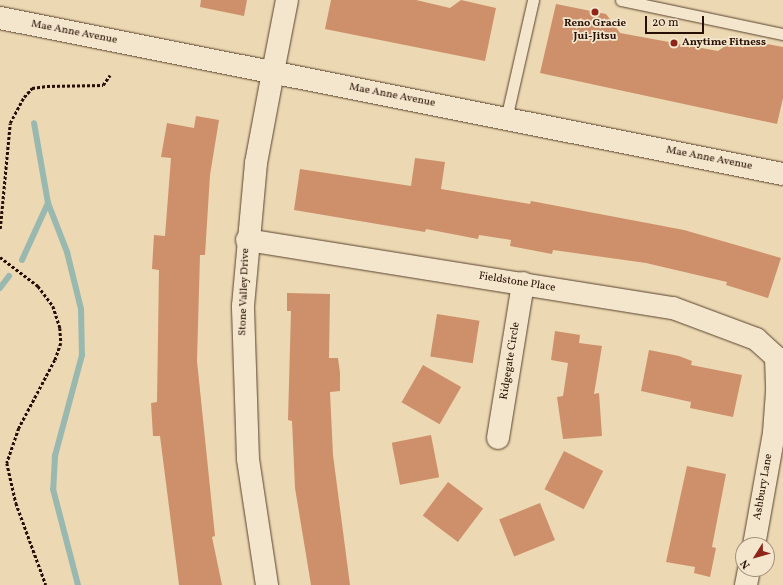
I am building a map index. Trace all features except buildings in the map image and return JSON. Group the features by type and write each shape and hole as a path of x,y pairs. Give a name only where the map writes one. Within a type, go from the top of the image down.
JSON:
{"street":[{"name":"Stone Valley Drive","path":"267,585 249,466 243,384 247,240 273,72 287,0"},
{"name":"Mae Anne Avenue","path":"0,18 783,174"},
{"name":"Fieldstone Place","path":"247,240 673,308 756,339 776,357"},
{"name":"Ridgegate Circle","path":"498,438 523,283"},
{"name":"Ashbury Lane","path":"755,537 774,433 776,357"}],"lane":[{"path":"506,119 533,0"},
{"path":"621,0 783,34"}],"path":[{"path":"0,229 10,123 24,97 32,88 47,86 103,85 110,75"},
{"path":"0,257 38,286 53,306 60,328 61,343 55,360 19,428 7,463 16,503 46,585"}],"waterway":[{"path":"22,260 48,203 34,123"},
{"path":"48,203 67,252 81,309 82,355 55,456 53,489 78,585"},
{"path":"0,288 9,276"}],"place":[{"name":"Reno Gracie Jui-Jitsu","path":"595,12"},
{"name":"Anytime Fitness","path":"674,43"}]}
